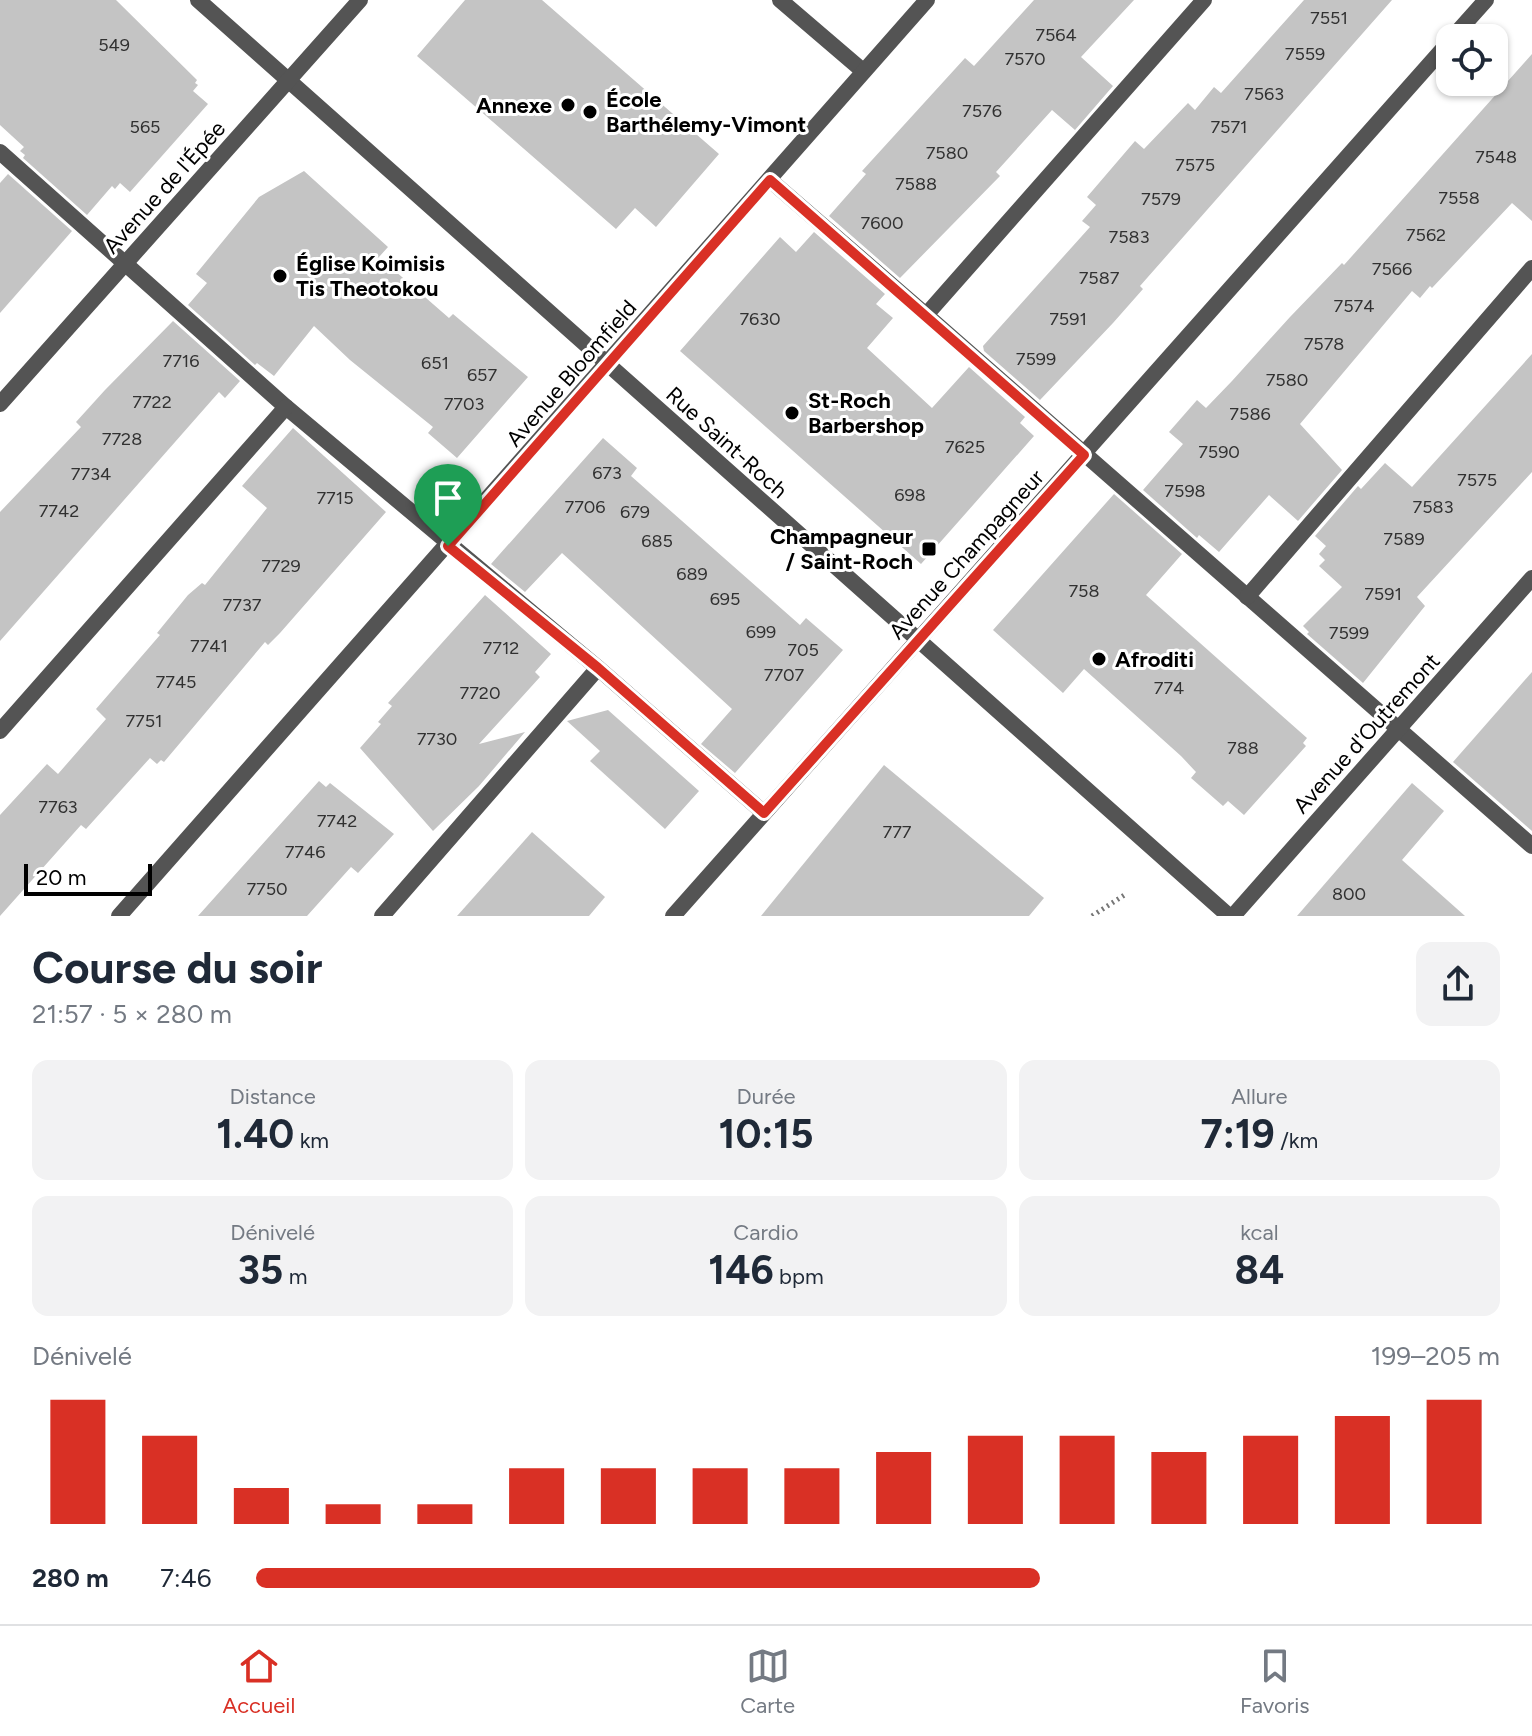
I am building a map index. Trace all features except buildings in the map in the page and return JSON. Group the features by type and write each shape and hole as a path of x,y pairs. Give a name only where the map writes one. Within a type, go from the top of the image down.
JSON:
{"street":[{"name":"Rue Saint-Roch","path":"198,0 1231,916"},
{"name":"Avenue de l'Épée","path":"0,404 360,0"},
{"path":"780,0 863,71"},
{"name":"Avenue Bloomfield","path":"119,916 927,0"},
{"path":"926,315 1204,0"},
{"name":"Avenue Champagneur","path":"1464,24 1486,0"},
{"name":"Avenue Champagneur","path":"673,916 1436,56"},
{"path":"0,152 286,407 448,546 598,668 764,813"},
{"path":"770,180 1532,846"},
{"path":"1247,597 1532,268"},
{"path":"0,731 286,407"},
{"name":"Avenue d'Outremont","path":"1231,916 1532,578"},
{"path":"382,916 598,668"}],"path":[{"path":"1092,916 1119,902 1126,894"}],"place":[{"name":"Annexe","path":"568,105"},
{"name":"École Barthélemy-Vimont","path":"590,112"},
{"name":"Église Koimisis Tis Theotokou","path":"280,276"},
{"name":"St-Roch Barbershop","path":"792,413"},
{"name":"Champagneur / Saint-Roch","path":"929,549"},
{"name":"Afroditi","path":"1099,659"}],"route":[{"path":"770,180 1084,455 764,813 598,668 448,546 770,180"}]}
